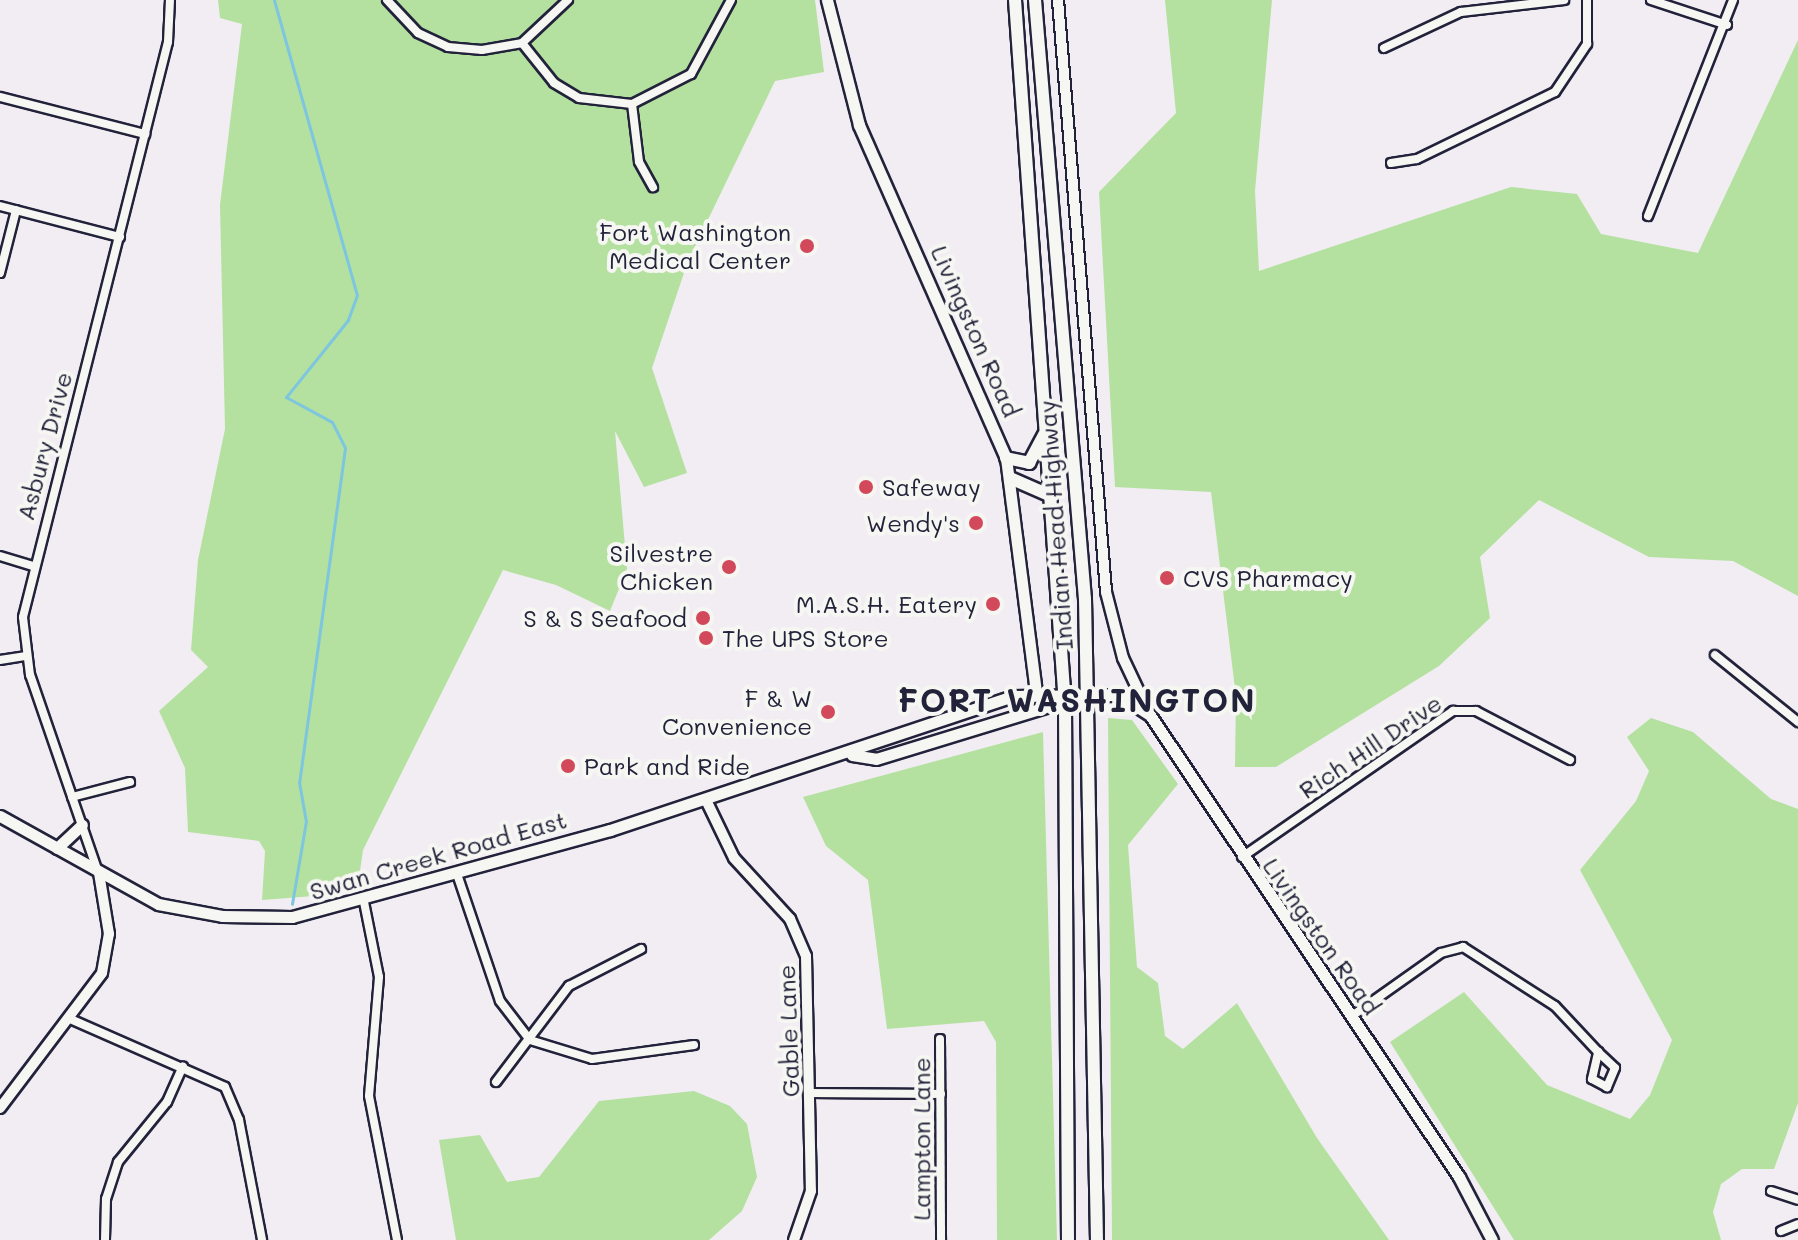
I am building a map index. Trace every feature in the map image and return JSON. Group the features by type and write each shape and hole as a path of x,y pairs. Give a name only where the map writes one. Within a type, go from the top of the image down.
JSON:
{"highway":[{"name":"Indian Head Highway","path":"1015,0 1065,705 1068,1240"},
{"name":"Indian Head Highway","path":"1035,0 1088,694 1097,1240"},
{"path":"1006,458 1029,463 1045,432"},
{"path":"1010,478 1024,478 1051,496"}],"main road":[{"name":"Livingston Road","path":"827,0 859,125 1006,458 1036,693"},
{"name":"Swan Creek Road East","path":"0,816 146,900 222,916 292,917 364,902 706,800 852,755 867,741 1036,693 1064,691 1088,694"},
{"name":"Livingston Road","path":"1088,694 1119,695 1150,715 1241,858 1352,1016 1492,1240"},
{"name":"Swan Creek Road East","path":"852,755 876,759 1065,705 1088,694"},
{"path":"57,848 82,825"}],"street":[{"name":"Asbury Drive","path":"0,1108 102,973 107,953 99,873 25,656 33,566 168,42 170,0"},
{"path":"387,0 418,33 448,47 522,43 568,0"},
{"path":"522,43 554,83 579,98 632,104 691,74 731,0"},
{"path":"1058,0 1106,592 1123,658 1150,715"},
{"path":"1384,48 1461,12 1564,0"},
{"path":"1391,163 1417,159 1555,92 1582,59 1587,0"},
{"path":"1651,0 1727,25"},
{"path":"1648,216 1727,25 1733,0"},
{"path":"0,97 145,134"},
{"path":"632,104 639,162 653,187"},
{"path":"0,206 120,237"},
{"path":"0,273 16,210"},
{"path":"0,556 33,566"},
{"path":"1715,655 1798,722"},
{"path":"0,660 25,656"},
{"name":"Rich Hill Drive","path":"1241,858 1453,711 1476,711 1570,760"},
{"path":"72,797 130,782"},
{"name":"Gable Lane","path":"706,800 734,858 783,910 803,943 812,1093 811,1191 794,1240"},
{"path":"457,874 500,1001 526,1035 592,1059 694,1045"},
{"path":"364,902 379,977 369,1096 397,1240"},
{"path":"1352,1016 1441,953 1463,947 1555,1006 1598,1052"},
{"path":"496,1082 526,1035 581,977 641,949"},
{"path":"68,1018 225,1087 234,1104 262,1240"},
{"name":"Lampton Lane","path":"940,1039 941,1240"},
{"path":"105,1240 118,1162 167,1102 183,1066"},
{"path":"812,1093 941,1094"},
{"path":"1771,1191 1798,1200"},
{"path":"1781,1231 1798,1224"}],"green space":[{"path":"218,0 815,0 824,72 775,81 688,261 652,368 687,473 644,487 615,431 627,569 610,611 556,585 503,570 363,850 358,885 314,896 262,900 265,851 259,841 188,832 185,768 159,711 208,667 191,650 198,560 225,429 220,205 242,24 220,18"},
{"path":"1165,0 1272,0 1255,191 1259,271 1511,187 1577,194 1601,234 1698,253 1798,40 1798,596 1733,561 1649,557 1539,500 1480,557 1490,618 1439,666 1276,767 1235,767 1236,697 1211,492 1115,487 1099,192 1176,113"},
{"path":"1108,718 1132,720 1178,784 1128,845 1137,967 1158,983 1165,1036 1183,1049 1237,1003 1317,1138 1389,1240 1112,1240"},
{"path":"1651,718 1693,732 1771,799 1798,809 1798,1103 1774,1169 1742,1169 1721,1184 1713,1212 1721,1240 1514,1240 1390,1042 1464,992 1547,1085 1630,1119 1650,1095 1672,1040 1580,870 1636,801 1649,771 1627,737"},
{"path":"1043,732 1057,1240 997,1240 996,1042 984,1021 887,1029 868,880 826,846 803,797"},
{"path":"694,1091 730,1106 747,1124 757,1177 742,1211 709,1240 456,1240 439,1140 480,1135 507,1182 539,1177 599,1101"}],"waterway":[{"path":"274,0 357,295 348,320 286,397 332,422 345,448 299,782 306,821 292,904"}],"place":[{"name":"Fort Washington Medical Center","path":"807,246"},
{"name":"Safeway","path":"866,487"},
{"name":"Wendy's","path":"976,523"},
{"name":"Silvestre Chicken","path":"729,567"},
{"name":"CVS Pharmacy","path":"1167,578"},
{"name":"M.A.S.H. Eatery","path":"993,604"},
{"name":"S & S Seafood","path":"703,618"},
{"name":"The UPS Store","path":"706,638"},
{"name":"F & W Convenience","path":"828,712"},
{"name":"Park and Ride","path":"568,766"}],"district":[{"name":"FORT WASHINGTON","path":"1077,699"}]}
